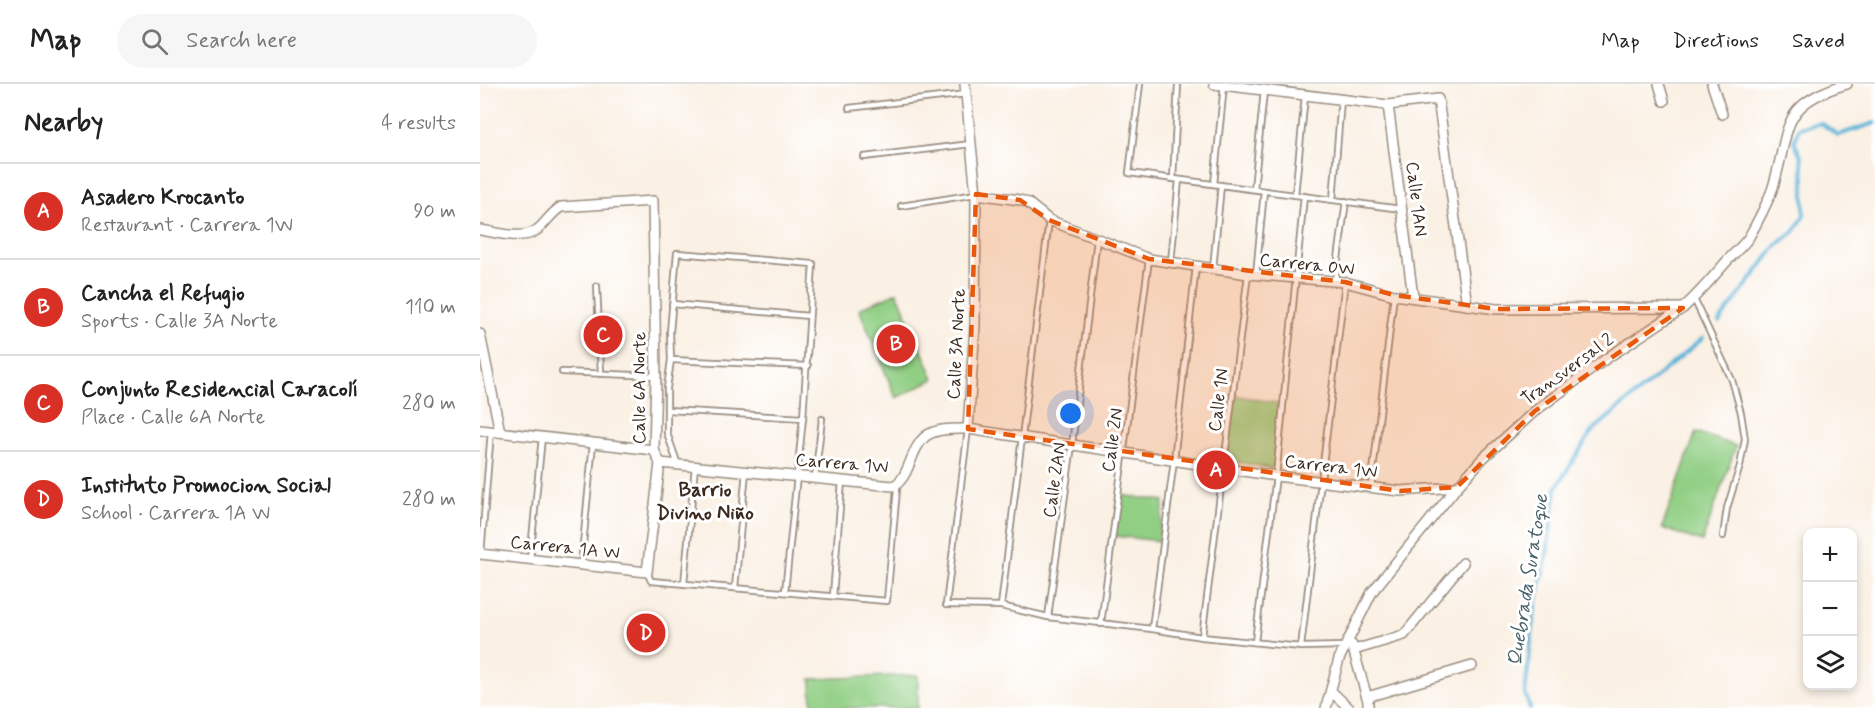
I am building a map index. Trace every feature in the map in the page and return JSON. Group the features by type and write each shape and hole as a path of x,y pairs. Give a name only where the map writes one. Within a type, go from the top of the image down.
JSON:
{"street":[{"name":"Calle 3A Norte","path":"965,84 976,194 975,327 968,429"},
{"path":"1659,84 1664,101"},
{"path":"1712,84 1722,114"},
{"name":"Transversal 2","path":"1326,708 1339,659 1350,648 1350,637 1372,592 1457,487 1484,458 1535,411 1607,358 1694,299 1748,237 1773,188 1782,146 1796,112 1804,103 1847,84"},
{"path":"1219,85 1388,105 1438,99 1467,305"},
{"name":"Calle 1AN","path":"1388,105 1413,297"},
{"name":"Carrera 0W","path":"976,194 1028,203 1049,220 1149,259 1252,274 1340,281 1394,295 1496,309 1683,308"},
{"name":"Calle 6A Norte","path":"480,230 516,235 532,233 561,207 653,201 656,376 654,450 660,463 647,572"},
{"path":"480,334 496,432"},
{"name":"Carrera 1W","path":"660,463 892,486 898,484 903,478 916,447 926,436 940,431 968,429 1276,476 1371,488 1400,491 1457,487"},
{"path":"480,430 654,450"},
{"name":"Carrera 1A W","path":"481,554 647,572"},
{"path":"1368,708 1367,697 1350,648 1404,635 1463,563"},
{"path":"1367,697 1472,666"},
{"path":"1332,692 1349,708"}],"lane":[{"path":"1140,84 1130,173 1401,209"},
{"path":"1171,262 1178,84"},
{"path":"1214,184 1219,85"},
{"path":"1254,189 1264,90"},
{"path":"849,108 966,94"},
{"path":"1295,195 1305,95"},
{"path":"1334,200 1341,99"},
{"path":"864,157 971,144"},
{"path":"1213,268 1221,185"},
{"name":"Calle 1N","path":"1202,637 1223,467 1264,191"},
{"path":"901,206 976,194"},
{"path":"1255,642 1276,476 1304,196"},
{"path":"1301,647 1321,481 1346,201"},
{"path":"1049,220 1001,606 1048,617 1202,637 1301,647 1350,648"},
{"name":"Calle 2AN","path":"1048,617 1097,239"},
{"path":"678,465 667,433 667,388 671,360 670,332 677,253 813,264 808,366 785,592"},
{"name":"Calle 2N","path":"1101,624 1149,259"},
{"path":"1152,629 1196,266"},
{"path":"597,286 601,374"},
{"path":"1371,488 1394,295"},
{"path":"1694,299 1732,380 1741,413 1744,438 1740,466 1726,508 1723,536"},
{"path":"672,304 809,316"},
{"path":"671,360 808,366"},
{"path":"562,372 656,376"},
{"path":"668,410 803,418"},
{"path":"815,478 822,419"},
{"name":"Calle 3A Norte","path":"968,429 946,605 1001,606"},
{"path":"481,554 496,432"},
{"path":"530,560 542,437"},
{"path":"581,565 593,443"},
{"path":"684,584 695,466"},
{"path":"735,588 746,471"},
{"path":"833,596 842,481"},
{"path":"647,572 651,581 887,601 897,489 892,486"}],"highlighted area":[{"path":"976,194 1020,200 1049,220 1149,259 1345,282 1394,295 1496,309 1683,308 1535,411 1457,487 1400,491 968,429"}],"green space":[{"path":"897,292 934,379 896,398 859,309"},
{"path":"1234,395 1282,404 1275,469 1226,460"},
{"path":"1696,432 1736,446 1702,542 1662,528"},
{"path":"1121,495 1164,501 1159,541 1115,536"},
{"path":"918,675 918,708 812,708 811,679"}],"waterway":[{"name":"Quebrada Suratoque","path":"1719,322 1777,245 1795,231 1804,215 1801,156 1794,142 1799,128 1821,123 1838,135 1875,123"},
{"name":"Quebrada Suratoque","path":"1530,708 1525,693 1535,607 1546,559 1556,488 1592,431 1703,338"}],"place":[{"name":"Conjunto Residencial Caracolí","path":"603,335"},
{"name":"Cancha el Refugio","path":"896,344"},
{"name":"Asadero Krocanto","path":"1216,470"},
{"name":"Instituto Promocion Social","path":"646,633"}],"district":[{"name":"Barrio Divino Niño","path":"705,500"}]}
